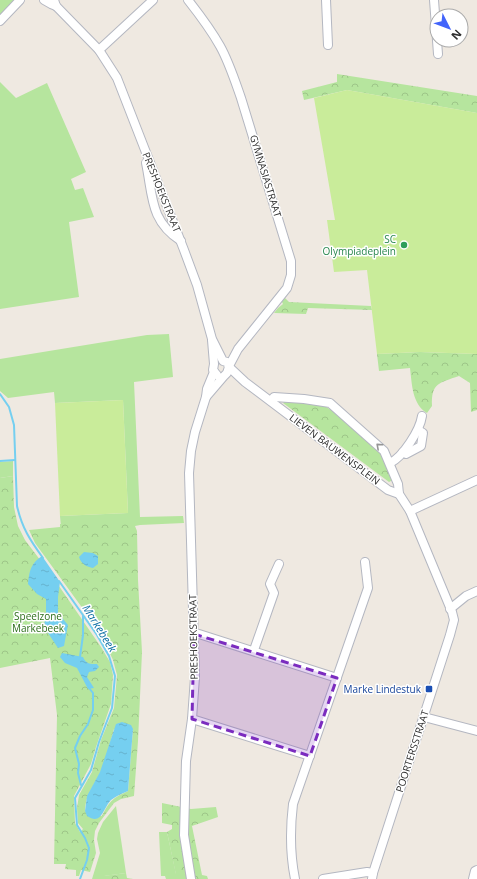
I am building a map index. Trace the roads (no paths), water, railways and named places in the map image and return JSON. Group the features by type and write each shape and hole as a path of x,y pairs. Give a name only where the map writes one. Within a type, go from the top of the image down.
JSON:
{"street":[{"path":"0,21 20,0"},
{"name":"PRESHOEKSTRAAT","path":"44,0 51,4 55,3 99,50 117,78 197,285 212,339 214,368 195,432 189,473 195,677 192,719 186,761 184,835 191,879"},
{"path":"99,50 153,0"},
{"name":"GYMNASIASTRAAT","path":"188,0 220,46 236,84 244,105 291,261 291,275 287,288 238,349 229,354 226,364"},
{"path":"326,0 328,45"},
{"path":"434,0 438,54"},
{"name":"PRESHOEKSTRAAT","path":"142,143 153,204 160,221 169,234 181,242"},
{"name":"PRESHOEKSTRAAT","path":"212,339 226,364"},
{"path":"218,361 226,364 229,371 224,376 220,376 214,368 218,361"},
{"name":"LIEVEN BAUWENSPLEIN","path":"226,364 244,382 388,490 399,494"},
{"name":"PRESHOEKSTRAAT","path":"206,397 224,376"},
{"name":"LIEVEN BAUWENSPLEIN","path":"224,376 244,382"},
{"name":"LIEVEN BAUWENSPLEIN","path":"271,401 274,397 284,397 330,403 384,451 398,484 399,494 410,511"},
{"path":"390,463 397,459 403,452 418,430 421,424 422,416"},
{"path":"410,511 477,480"},
{"name":"POORTERSSTRAAT","path":"372,876 454,620 410,511"},
{"path":"295,879 290,823 293,804 368,588 365,562"},
{"path":"254,650 274,593 270,584 278,564"},
{"path":"450,609 466,596 477,591"},
{"path":"194,634 199,634 254,650 337,678"},
{"path":"424,717 477,731"},
{"path":"192,719 310,756"},
{"path":"324,879 368,872 372,876"}],"water":[{"path":"84,552 93,553 98,556 98,564 93,568 86,566 79,557"},
{"path":"42,556 60,582 58,613 68,625 64,646 58,648 44,627 46,599 37,594 28,584 31,568"},
{"path":"62,653 83,657 88,663 97,664 99,667 95,671 89,672 87,677 94,688 88,689 77,668 65,663 60,657"},
{"path":"122,722 131,725 133,729 128,791 111,800 102,815 96,819 92,819 87,816 85,811 87,796 100,772 116,724"}],"waterway":[{"name":"Markebeek","path":"0,394 9,407 14,425 17,506 19,514 27,534 43,558"},
{"path":"0,461 15,460"},
{"name":"Markebeek","path":"59,581 97,635 109,656 115,676 112,708 99,742 91,770 75,798 77,825 89,848 87,860 80,879"},
{"path":"80,657 83,635 83,616"},
{"path":"81,785 78,773 79,764 75,748 80,736 88,724 93,710 93,693 89,688"}],"place":[{"name":"SC Olympiadeplein","path":"404,245"},
{"name":"Marke Lindestuk","path":"429,689"}],"park label":[{"name":"Speelzone Markebeek","path":"38,622"}]}
